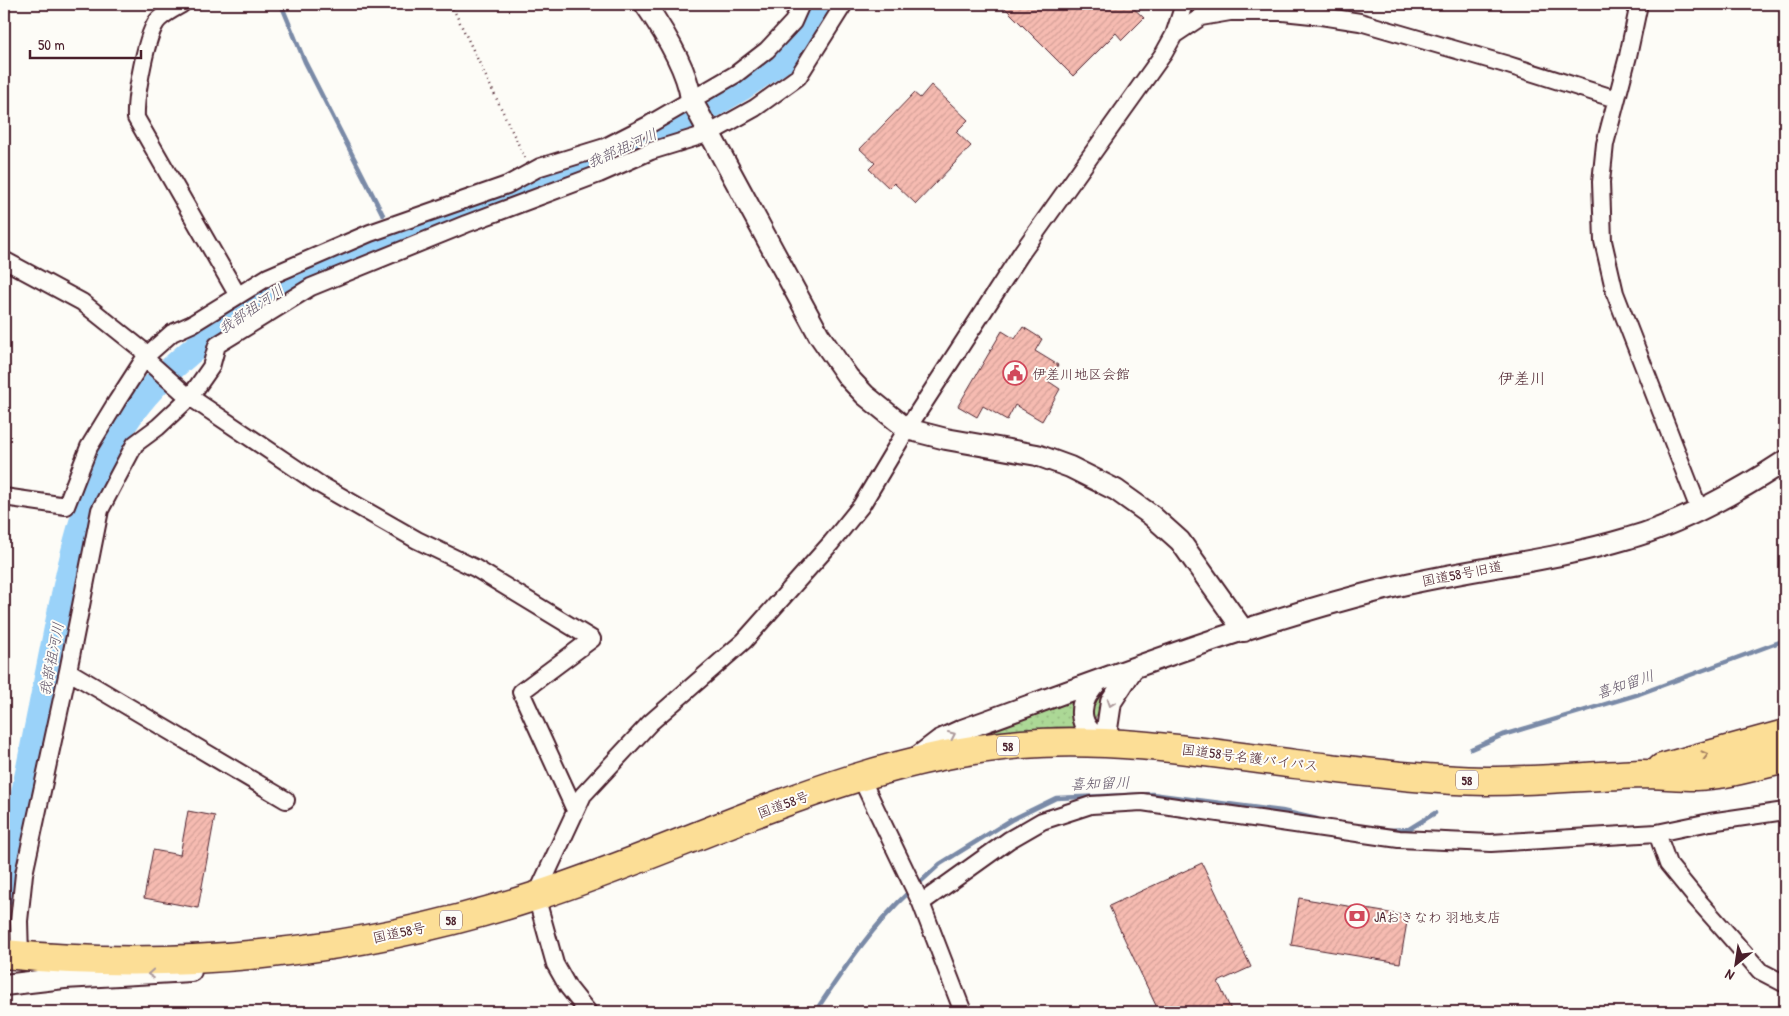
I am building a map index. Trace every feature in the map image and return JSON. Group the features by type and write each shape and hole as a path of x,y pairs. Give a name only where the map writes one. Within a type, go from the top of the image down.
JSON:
{"highway":[{"name":"国道58号名護バイパス","path":"1642,774 1785,734"},
{"name":"国道58号名護バイパス","path":"860,776 912,762 970,750 1020,744 1105,742 1148,745 1362,771 1472,780 1554,780 1642,774 1700,776 1785,759"},
{"name":"国道58号","path":"11,955 108,960 207,958 320,948 425,928 536,896 860,776"}],"street":[{"path":"182,4 158,19 149,38 135,102 136,118 238,294"},
{"path":"645,4 658,23 689,84 692,101 819,335 854,383 907,429 946,439 1037,455 1070,467 1116,490 1151,515 1180,541 1244,631"},
{"path":"4,497 66,506 89,447 148,359 172,333 192,324 268,277 362,237 508,184 540,167 605,147 692,101 736,74 766,50 793,22 801,4"},
{"path":"11,955 19,921 24,874 68,671 100,510 134,444 158,427 211,367 217,345 310,287 466,224 599,174 651,150 708,129 755,108 798,76 844,4"},
{"path":"588,1012 568,987 555,964 536,896 583,795 611,762 650,723 744,641 831,544 861,506 907,429 1022,252 1164,53 1174,35 1184,4"},
{"path":"1639,4 1605,144 1601,182 1603,242 1615,294 1699,510"},
{"path":"1174,35 1201,17 1230,12 1283,12 1321,16 1360,22 1505,64 1616,99"},
{"path":"4,260 82,302 141,349 148,359 187,395 319,484 417,540 475,568 592,639 521,692 576,810"},
{"name":"国道58号旧道","path":"912,762 940,740 962,730 1244,631 1394,587 1631,538 1699,510 1759,478 1785,461"},
{"path":"1098,681 1088,691 1084,699 1082,716 1087,729 1105,742 1111,702 1132,670"},
{"path":"68,671 286,800"},
{"path":"860,776 919,900 963,1012"},
{"path":"919,900 1017,835 1042,821 1091,805 1142,802 1399,839 1510,842 1657,833 1710,822 1785,811"},
{"path":"1657,833 1668,864 1695,897 1760,971 1785,984"},
{"path":"5,985 64,978 120,977 248,967 320,948"}],"path":[{"path":"451,4 532,172"}],"green space":[{"path":"1114,681 1092,724 1094,698 1101,690"},
{"path":"1080,692 1078,727 1055,727 967,738"}],"building":[{"path":"1001,4 1129,4 1144,18 1122,40 1116,33 1073,76"},
{"path":"931,85 968,120 956,132 971,146 916,204 894,183 889,188 869,169 875,163 860,149 914,93 920,98"},
{"name":"伊差川地区会館","path":"1023,327 1042,339 1035,351 1058,365 1048,381 1060,389 1042,421 1015,405 1007,420 983,406 977,417 958,406 1002,331 1015,339"},
{"path":"188,811 215,816 198,908 144,898 153,850 180,855"},
{"path":"1202,863 1251,967 1218,982 1232,1012 1159,1012 1109,906"},
{"path":"1299,898 1408,916 1400,963 1291,945"}],"waterway":[{"path":"281,4 305,62 383,215"},
{"name":"我部祖河川","path":"4,893 62,603 86,510 96,480 123,426 157,383 200,344 294,280 627,148 692,117 743,87 784,59 803,35 823,4"},
{"name":"喜知留川","path":"1471,749 1503,735 1639,694 1785,640"},
{"name":"喜知留川","path":"916,886 940,864 1011,820 1056,798 1152,794 1282,811 1317,819"},
{"name":"喜知留川","path":"1389,830 1409,829 1435,813"},
{"name":"喜知留川","path":"815,1012 847,964 883,919 910,891"}],"place":[{"name":"伊差川地区会館","path":"1015,373"},
{"name":"JAおきなわ 羽地支店","path":"1357,916"}],"district":[{"name":"伊差川","path":"1522,378"}]}
